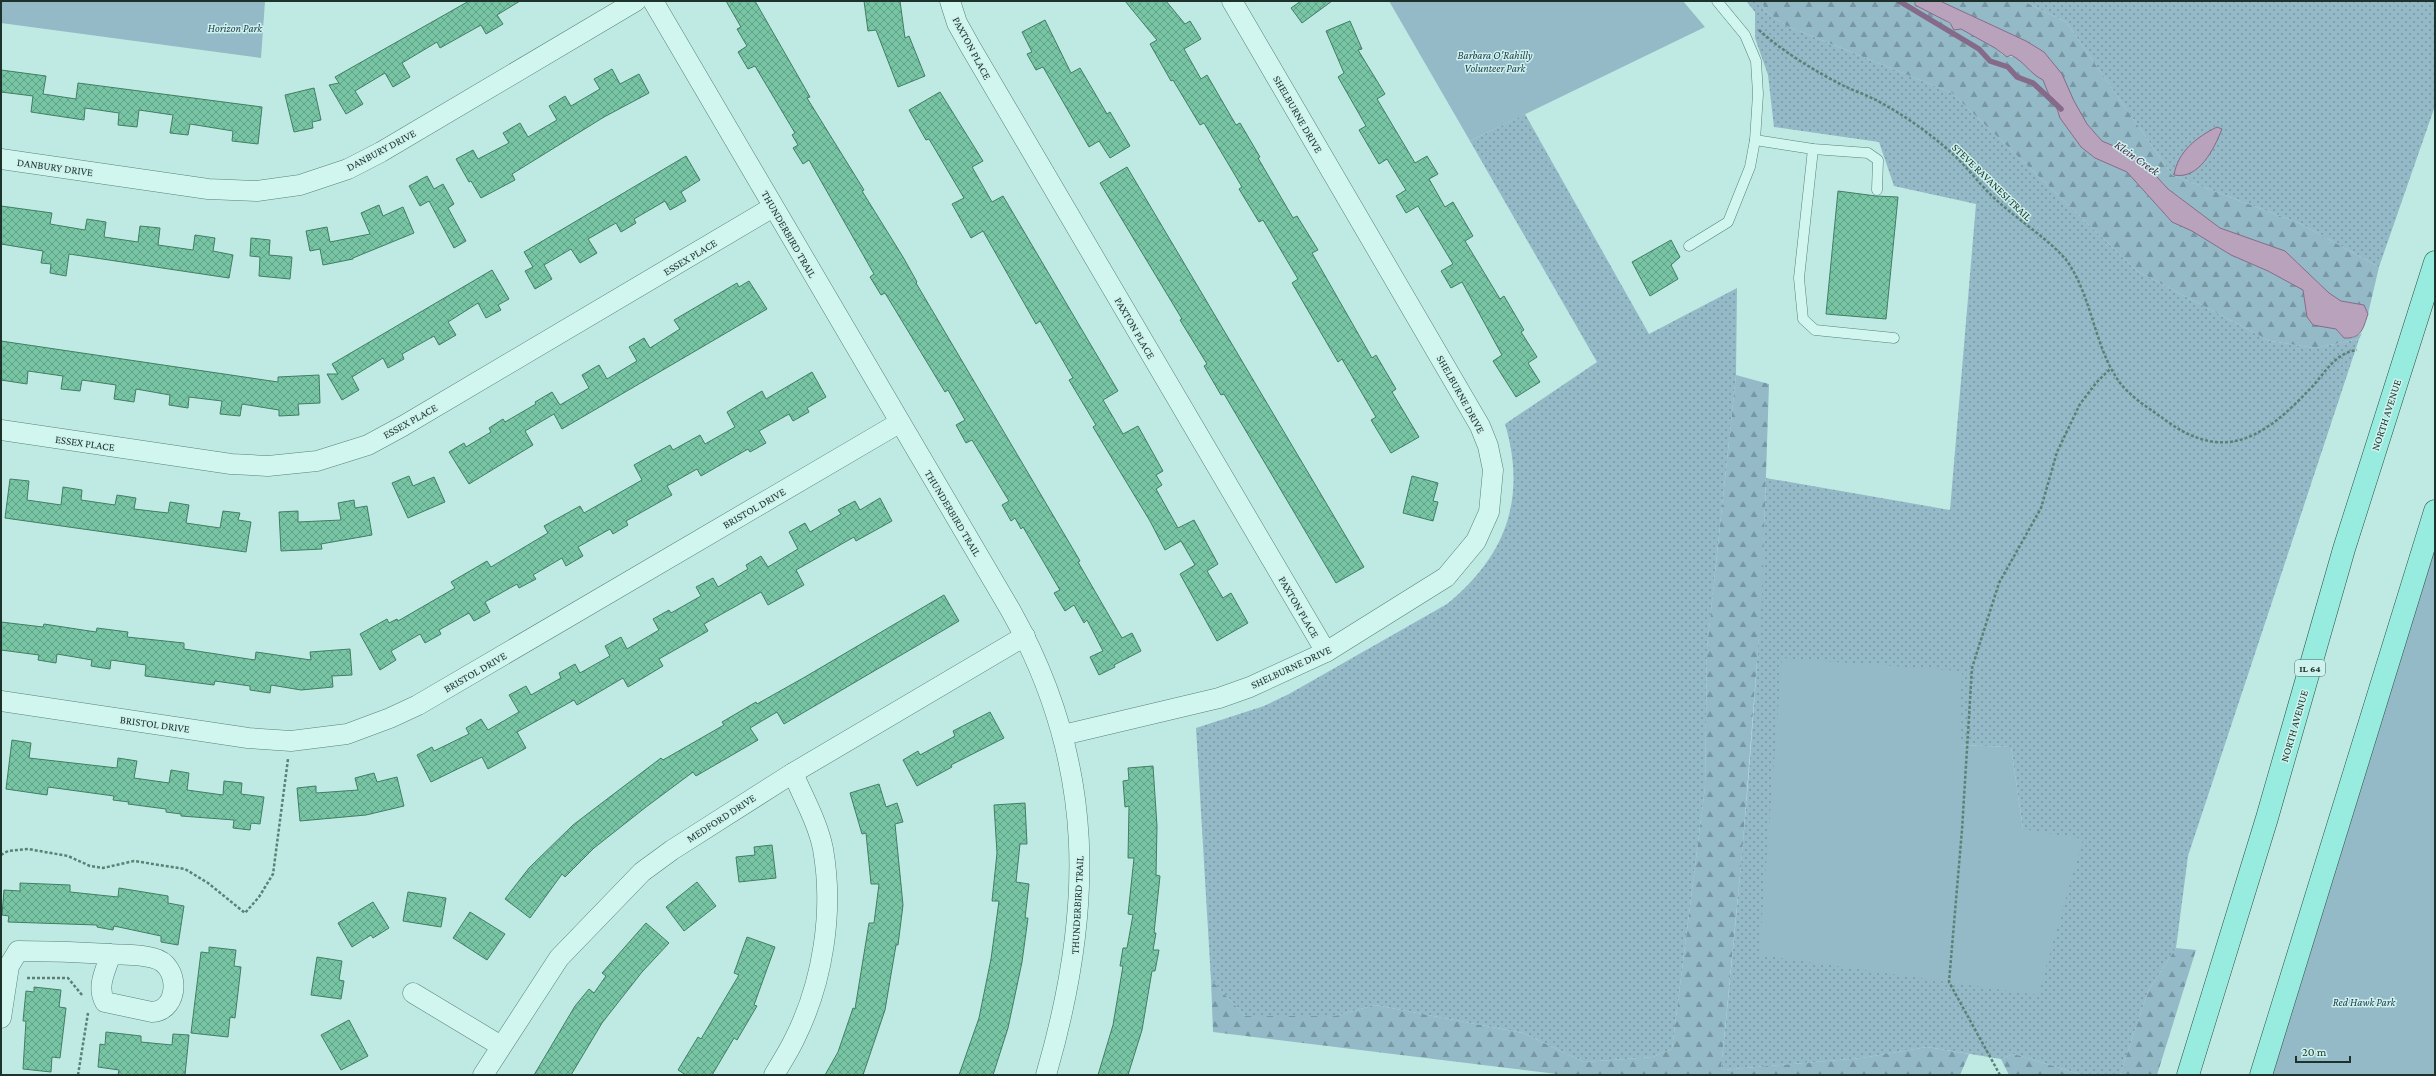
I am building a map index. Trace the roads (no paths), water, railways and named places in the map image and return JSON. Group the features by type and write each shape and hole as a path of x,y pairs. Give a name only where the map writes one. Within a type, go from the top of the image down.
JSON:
{"main road":[{"name":"NORTH AVENUE","path":"2188,1075 2267,818 2344,549 2435,262"},
{"path":"2261,1075 2435,511"}],"street":[{"name":"DANBURY DRIVE","path":"1,159 208,189 257,191 300,185 348,169 381,152 636,1"},
{"name":"THUNDERBIRD TRAIL","path":"653,1 1025,636 1052,696 1063,735 1077,811 1080,877 1072,973 1060,1026 1046,1075"},
{"name":"PAXTON PLACE","path":"950,1 958,23 971,48 1326,652"},
{"name":"SHELBURNE DRIVE","path":"1063,735 1219,698 1250,687 1326,652 1446,577 1476,541 1489,512 1493,470 1488,446 1468,402 1232,1"},
{"name":"ESSEX PLACE","path":"1,430 231,464 280,466 317,461 368,444 403,426 773,207"},
{"name":"BRISTOL DRIVE","path":"1,701 248,738 287,741 347,734 390,718 418,705 899,423"},
{"name":"MEDFORD DRIVE","path":"483,1075 559,958 626,887 672,850 793,772 1025,636"},
{"path":"774,1075 795,1038 815,987 825,938 827,890 823,848 793,772"},
{"path":"1,1018 9,966 18,951 111,954"},
{"path":"413,993 501,1046"}],"lane":[{"path":"1689,246 1728,222 1750,167 1755,140 1758,94 1756,61 1745,35 1717,1"},
{"path":"1755,140 1813,149 1868,153 1878,160 1877,190"},
{"path":"1813,149 1799,278 1803,319 1815,330 1894,338"}],"waterway":[{"name":"Klein Creek","path":"1899,1 1979,49 1990,61 2008,67 2017,77 2033,83 2061,109"}],"park label":[{"name":"Horizon Park","path":"235,28"},
{"name":"Barbara O'Rahilly Volunteer Park","path":"1495,61"},
{"name":"Red Hawk Park","path":"2364,1002"}]}
